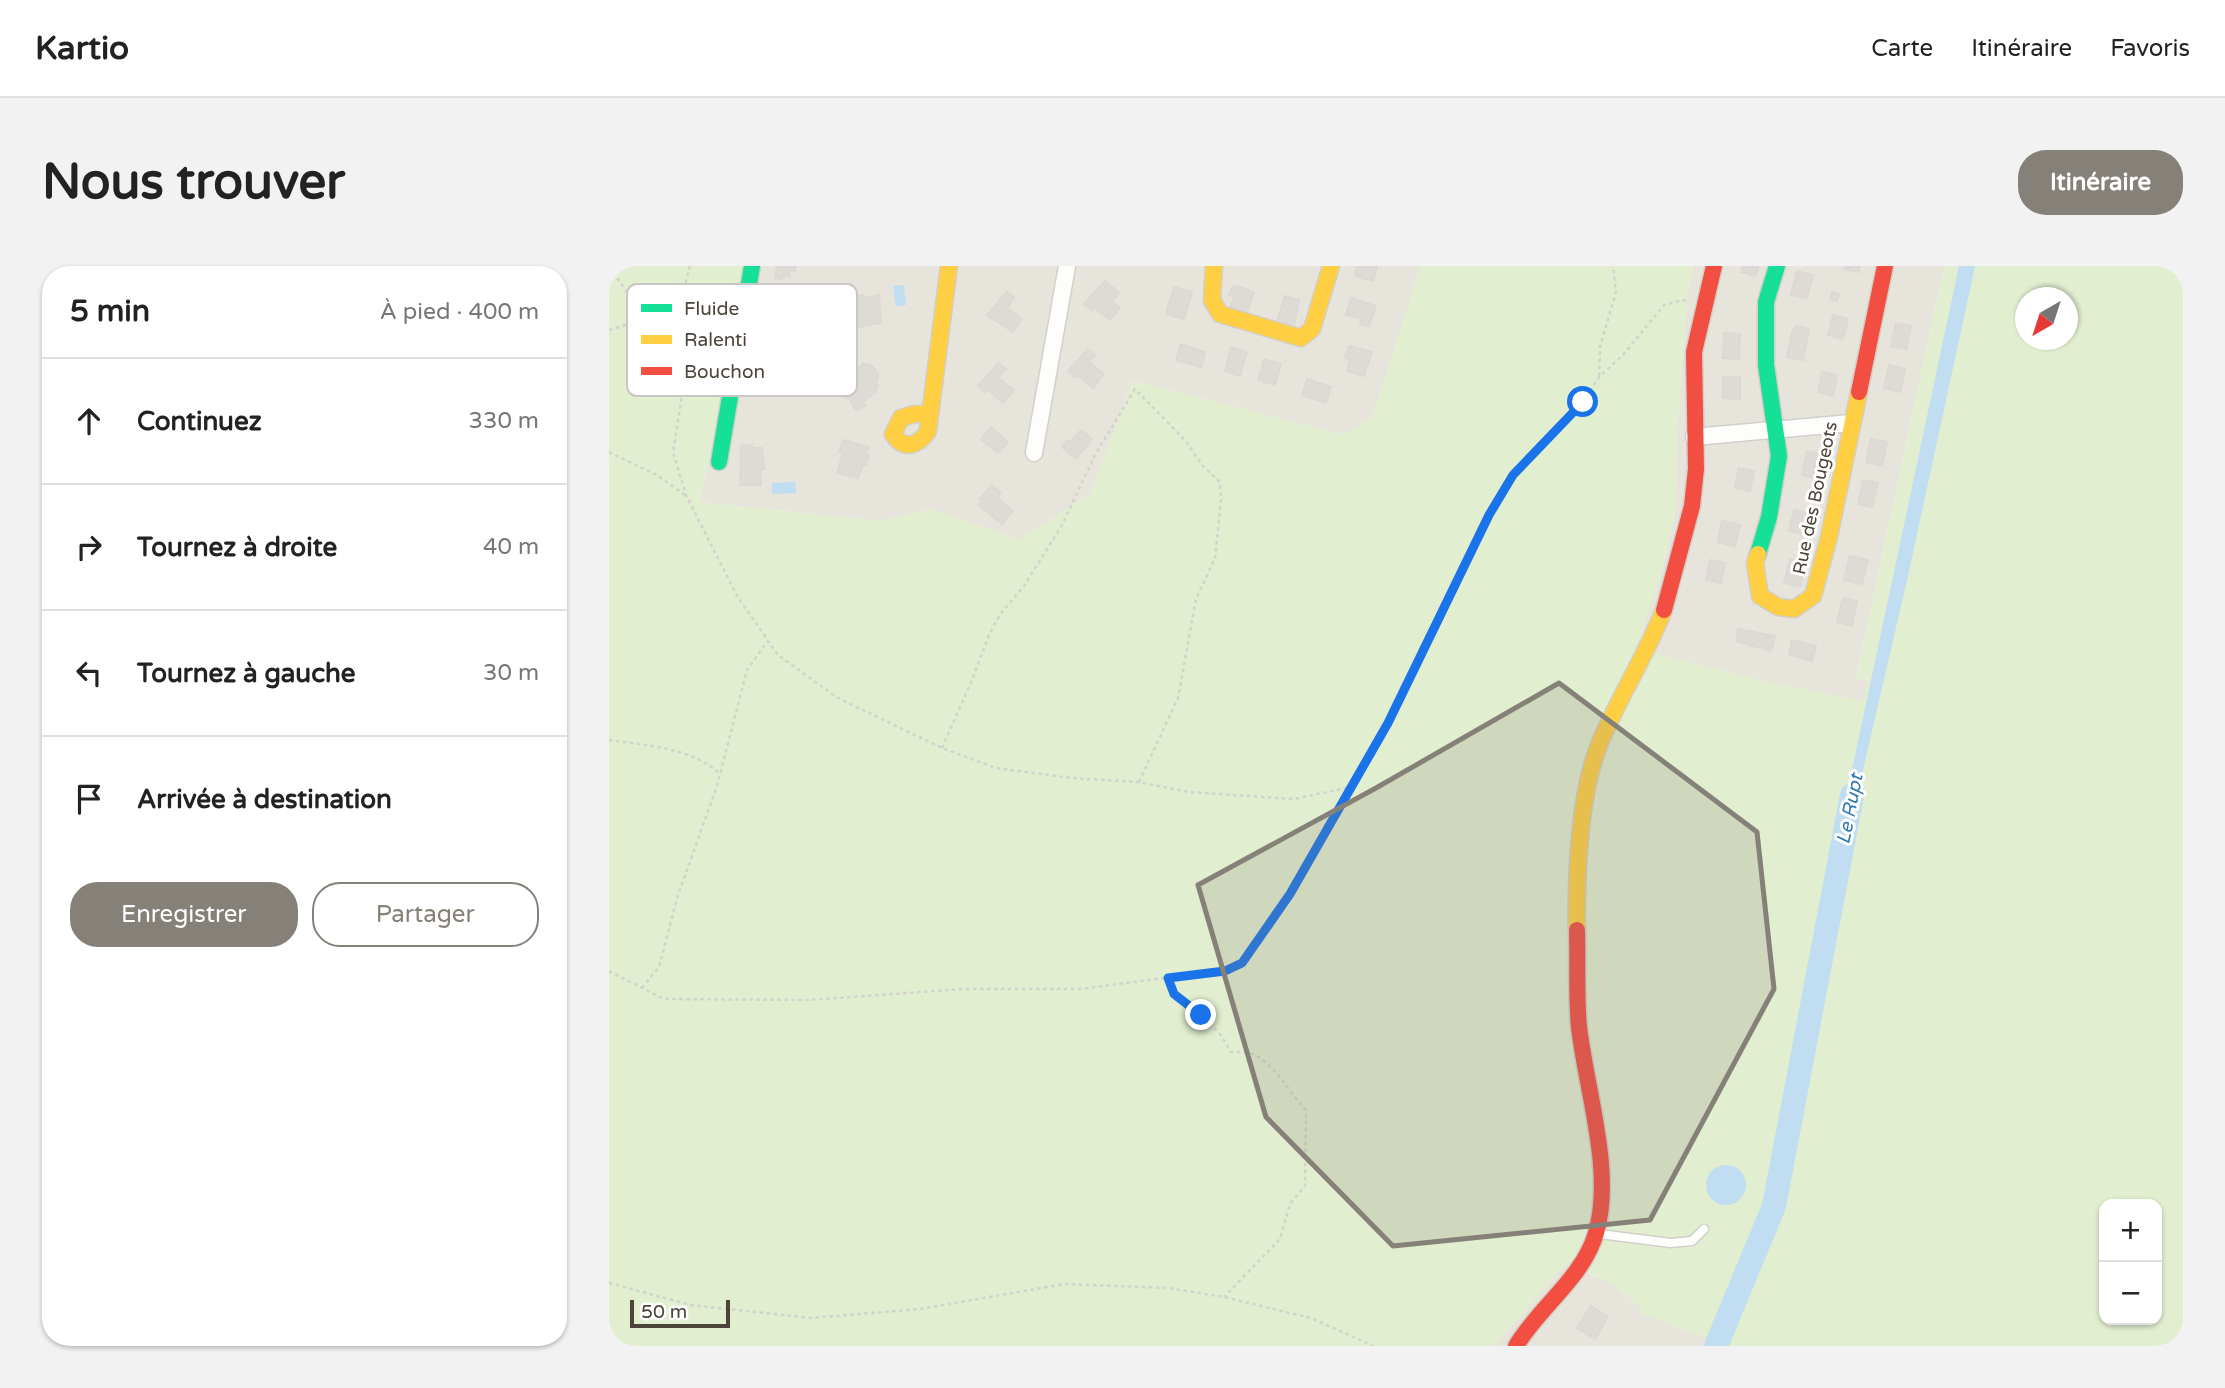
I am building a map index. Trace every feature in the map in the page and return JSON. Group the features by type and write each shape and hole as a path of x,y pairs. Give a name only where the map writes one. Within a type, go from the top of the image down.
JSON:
{"street":[{"path":"749,284 752,266"},
{"path":"929,414 949,266"},
{"path":"1034,453 1067,266"},
{"path":"1215,266 1212,300 1220,314 1301,338 1312,329 1331,266"},
{"path":"1516,1346 1570,1280 1596,1234 1602,1180 1579,1025 1577,907 1582,832 1588,786 1600,742 1664,612 1692,506 1696,469 1694,352 1714,266"},
{"name":"Rue des Bougeots","path":"1777,266 1766,302 1766,365 1779,456 1769,517 1755,563 1760,596 1778,607 1794,609 1813,596 1829,537 1885,266"},
{"path":"719,462 730,396"},
{"path":"1694,438 1851,423"}],"lane":[{"path":"1596,1234 1671,1243 1692,1241 1704,1229"}],"path":[{"path":"685,284 690,266"},
{"path":"1599,377 1600,347 1616,292 1613,266"},
{"path":"609,267 627,292"},
{"path":"609,971 664,999 807,1000 962,989 1080,989 1225,971 1242,963 1290,894 1388,723 1495,505 1513,475 1583,402 1599,377 1623,355 1664,305 1683,300 1703,306"},
{"path":"609,330 627,325"},
{"path":"941,748 989,635 1001,613 1024,586 1062,524 1105,436 1135,389 1185,440 1203,466 1220,482 1221,501 1215,558 1196,600 1178,698 1139,782"},
{"path":"682,396 673,452 686,495 737,596 778,655 838,698 941,748 996,768 1071,778 1139,782 1189,792 1294,799 1351,787"},
{"path":"609,452 657,475 686,495"},
{"path":"642,988 659,967 677,898 720,774 747,670 768,641"},
{"path":"609,740 694,757 709,763 720,774"},
{"path":"1168,978 1174,994 1211,1025 1231,1052 1251,1052 1274,1069 1291,1095 1306,1110 1305,1186 1290,1204 1280,1239 1224,1297"},
{"path":"609,1283 691,1305 811,1318 920,1309 1064,1284 1168,1288 1224,1297 1311,1318 1373,1346"}],"highlighted area":[{"path":"1559,683 1757,832 1774,989 1650,1220 1393,1246 1266,1117 1198,885 1376,788"}],"shaded area":[{"path":"746,266 1421,266 1372,418 1345,435 1133,381 1090,494 1020,540 931,509 879,521 700,502 721,396 857,396 857,284 742,284"},
{"path":"1694,266 1944,266 1856,678 1869,680 1865,702 1767,682 1635,649 1660,579 1676,510 1677,428 1688,288"},
{"path":"1565,1264 1613,1284 1640,1305 1643,1314 1728,1346 1494,1346"}],"green space":[{"path":"609,266 746,266 742,284 627,284 627,396 721,396 700,502 879,521 931,509 1020,540 1090,494 1133,381 1345,435 1372,418 1421,266 1694,266 1688,288 1677,428 1676,510 1660,579 1636,649 1767,682 1864,701 1869,680 1856,679 1944,266 2183,266 2183,1346 1728,1346 1642,1314 1630,1297 1620,1289 1565,1264 1494,1346 609,1346"}],"water":[{"path":"1959,266 1975,266 1908,576 1859,787 1846,826 1849,784"},
{"path":"904,285 906,305 896,306 893,286"},
{"path":"795,482 796,493 772,494 772,483"},
{"path":"1726,1165 1740,1171 1746,1185 1740,1199 1726,1205 1712,1199 1706,1185 1712,1171"}],"building":[{"path":"777,266 796,266 795,271 790,271 789,276 783,275 782,279 775,278"},
{"path":"1357,266 1377,267 1373,281 1355,276"},
{"path":"1743,266 1759,266 1756,276 1741,272"},
{"path":"1845,266 1860,266 1859,272 1844,269"},
{"path":"1797,271 1813,275 1807,298 1791,295"},
{"path":"1105,281 1119,293 1112,302 1120,308 1110,320 1094,307 1092,310 1084,304"},
{"path":"1174,287 1192,292 1184,319 1166,314"},
{"path":"1232,287 1254,292 1247,313 1230,308 1234,296 1229,295"},
{"path":"1007,292 1014,298 1007,308 1022,319 1013,332 987,315"},
{"path":"1832,292 1839,294 1837,301 1830,299"},
{"path":"864,295 865,298 879,295 881,323 863,326 861,314 857,314 857,296"},
{"path":"1285,296 1299,300 1294,326 1277,321"},
{"path":"1351,298 1376,306 1369,326 1360,324 1361,318 1346,315"},
{"path":"857,314 861,314 863,326 858,327"},
{"path":"1833,315 1848,319 1843,339 1828,335"},
{"path":"1896,323 1911,326 1906,349 1891,346"},
{"path":"1796,326 1809,329 1808,336 1792,332"},
{"path":"1792,332 1808,336 1803,360 1787,357"},
{"path":"1724,333 1740,334 1739,359 1723,358"},
{"path":"1181,344 1205,352 1201,367 1176,360"},
{"path":"1349,346 1372,352 1364,376 1347,371 1350,359 1345,358"},
{"path":"1231,347 1247,352 1240,376 1225,371"},
{"path":"1088,349 1095,355 1089,362 1104,374 1093,388 1068,371"},
{"path":"1264,359 1281,364 1275,385 1258,380"},
{"path":"863,363 871,365 878,373 875,383 879,386 875,389 877,391 863,402 866,406 855,409 848,397 843,396 857,396 857,370"},
{"path":"998,363 1006,369 998,378 1014,390 1003,403 987,389 985,392 978,386"},
{"path":"1889,365 1905,369 1900,392 1884,388"},
{"path":"1822,372 1837,375 1833,396 1818,392"},
{"path":"1723,377 1740,377 1740,399 1723,398"},
{"path":"1307,379 1331,387 1326,403 1302,395"},
{"path":"991,427 1008,442 998,453 981,439"},
{"path":"1081,430 1092,439 1076,459 1062,447 1068,440 1070,443"},
{"path":"1871,439 1887,442 1882,466 1866,462"},
{"path":"843,440 869,447 866,466 863,465 858,478 837,473 843,453 839,452"},
{"path":"752,445 753,448 762,448 764,469 760,469 761,485 740,485 741,446"},
{"path":"1807,451 1822,454 1818,479 1802,475"},
{"path":"1739,468 1754,471 1750,491 1735,488"},
{"path":"1863,480 1878,483 1872,507 1858,504"},
{"path":"992,485 1001,493 997,498 1013,511 1002,524 978,505"},
{"path":"1794,510 1811,514 1807,534 1789,531"},
{"path":"1811,514 1819,515 1816,529 1808,527"},
{"path":"1722,521 1740,525 1735,546 1718,542"},
{"path":"1850,556 1868,560 1862,584 1844,580"},
{"path":"1790,559 1805,563 1800,586 1784,583"},
{"path":"1710,560 1725,563 1721,583 1706,580"},
{"path":"1843,598 1857,601 1852,626 1837,622"},
{"path":"1738,629 1775,636 1771,651 1736,641"},
{"path":"1792,640 1816,646 1812,661 1789,655"},
{"path":"1591,1306 1608,1317 1595,1339 1577,1328"}],"waterway":[{"name":"Le Rupt","path":"1716,1346 1774,1206 1852,795"}],"traffic: fast":[{"path":"749,284 752,266"},
{"path":"1758,554 1769,517 1779,456 1766,365 1766,302 1777,266"},
{"path":"719,462 730,396"}],"traffic: slow":[{"path":"929,414 914,414 901,418 893,434 902,443 911,444 920,440 928,431 949,266"},
{"path":"1214,266 1212,300 1220,314 1301,338 1312,329 1331,266"},
{"path":"1758,554 1755,563 1760,596 1778,607 1794,609 1813,596 1829,537 1859,392"},
{"path":"1577,930 1580,834 1588,783 1608,724 1664,610"}],"traffic: jam":[{"path":"1664,610 1692,506 1696,469 1694,352 1714,266"},
{"path":"1859,392 1885,266"},
{"path":"1516,1346 1581,1264 1596,1233 1601,1209 1602,1184 1597,1130 1579,1027 1577,930"}],"route":[{"path":"1201,1015 1174,994 1168,978 1225,971 1242,963 1290,894 1388,723 1489,515 1513,475 1583,402"}]}
